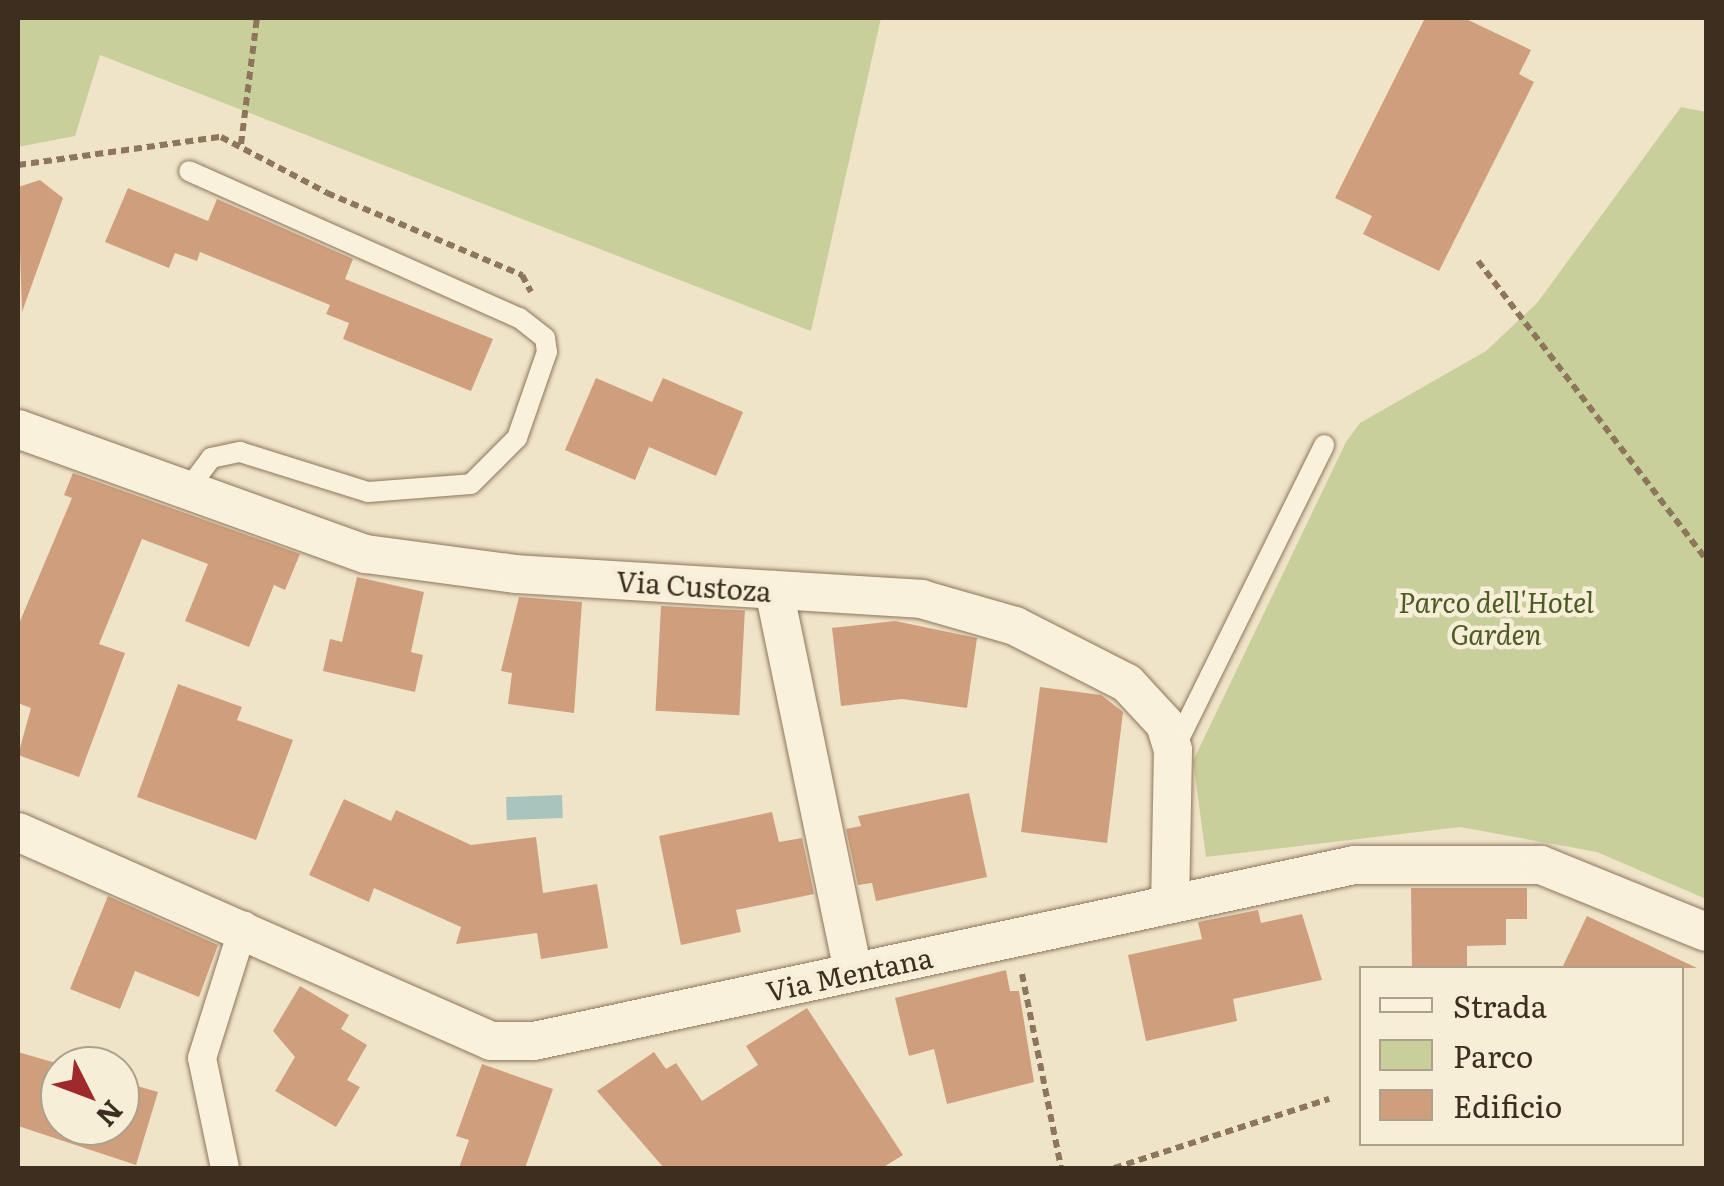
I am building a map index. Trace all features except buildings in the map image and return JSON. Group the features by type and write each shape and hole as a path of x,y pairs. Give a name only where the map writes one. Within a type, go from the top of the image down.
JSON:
{"street":[{"name":"Via Custoza","path":"21,441 188,490 366,554 921,599 1015,626 1140,692 1173,750"},
{"path":"774,590 853,972"},
{"path":"1170,902 1173,750"},
{"name":"Via Mentana","path":"18,832 244,926 491,1041 534,1041 1354,865 1504,861 1572,872 1706,932"},
{"path":"226,1168 202,1058 244,926"}],"lane":[{"path":"188,490 211,458 240,452 368,492 472,484 517,438 547,352 540,332 518,318 189,171"},
{"path":"1173,750 1324,445"}],"path":[{"path":"242,144 257,18"},
{"path":"1478,261 1706,559"},
{"path":"1014,936 1062,1168"},
{"path":"1114,1168 1329,1099"}],"green space":[{"path":"18,18 881,18 811,331 100,55 75,136 18,147"},
{"name":"Parco dell'Hotel Garden","path":"1681,107 1706,112 1706,899 1597,852 1460,827 1206,857 1193,761 1346,442 1360,423 1486,351 1537,303"}],"water":[{"path":"562,795 563,818 507,820 506,797"}]}
